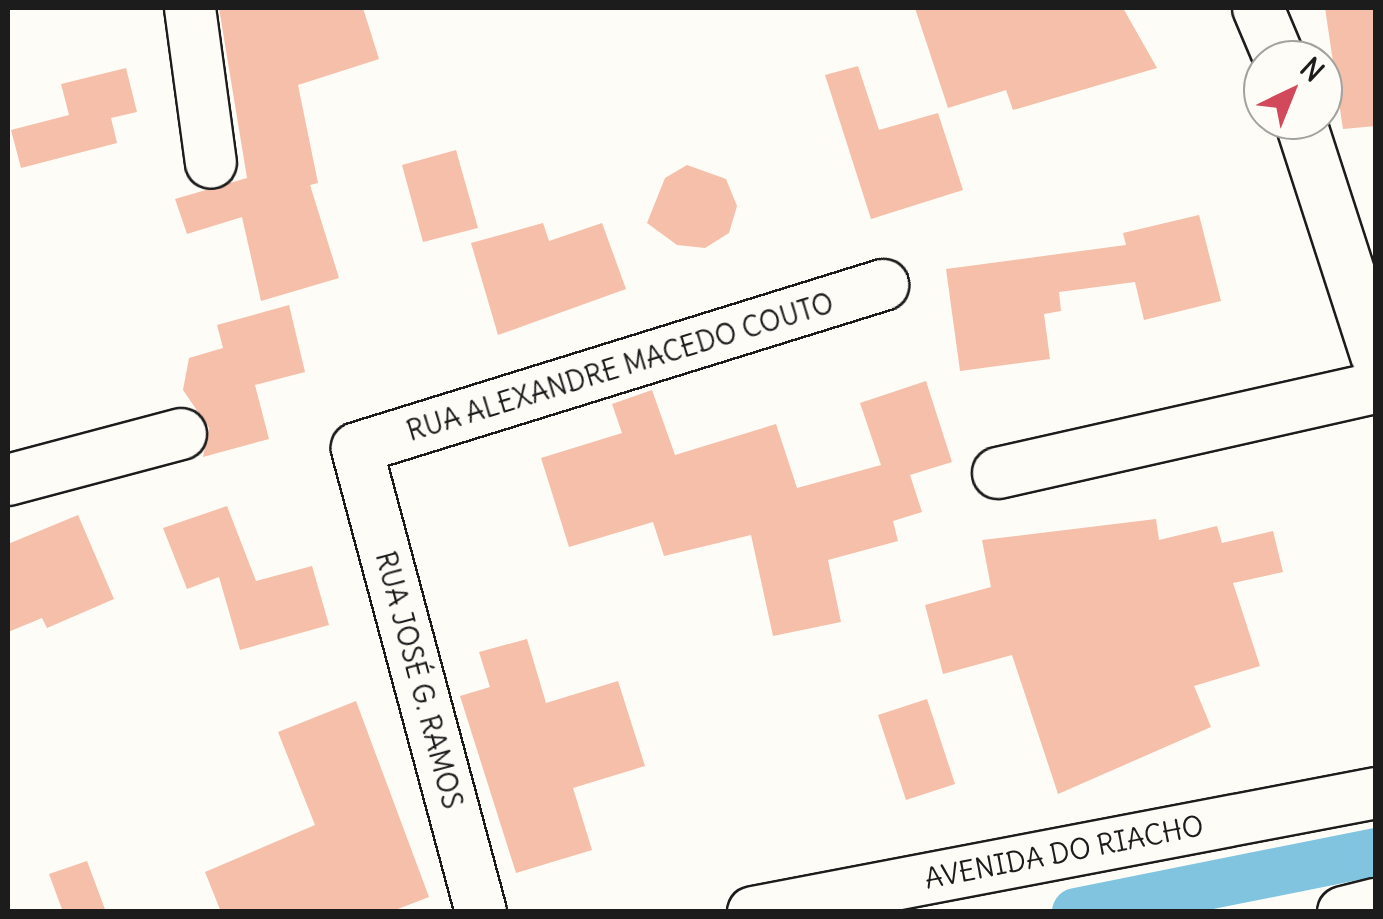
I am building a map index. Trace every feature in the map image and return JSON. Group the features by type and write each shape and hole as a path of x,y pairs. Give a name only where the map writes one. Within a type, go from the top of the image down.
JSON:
{"street":[{"path":"190,8 211,163"},
{"path":"1258,8 1272,40"},
{"path":"1306,140 1376,354"},
{"name":"RUA ALEXANDRE MACEDO COUTO","path":"358,448 884,285"},
{"path":"998,473 1376,388"},
{"path":"8,480 181,434"},
{"name":"RUA JOSÉ G. RAMOS","path":"358,448 480,912"},
{"name":"AVENIDA DO RIACHO","path":"753,912 1376,792"},
{"path":"1343,912 1376,904"}],"building":[{"path":"219,8 363,8 379,59 298,85 318,183 310,185 339,278 261,301 242,217 187,234 175,199 247,178"},
{"path":"915,8 1123,8 1157,68 1013,110 1006,90 948,108"},
{"path":"1325,8 1376,8 1376,126 1343,129 1343,40 1330,40"},
{"path":"858,66 879,130 938,113 963,190 871,219 825,75"},
{"path":"126,68 137,112 111,118 117,143 21,168 11,130 69,115 61,84"},
{"path":"456,150 478,228 423,242 402,165"},
{"path":"687,165 726,179 737,206 729,233 705,248 677,245 647,223 665,178"},
{"path":"1199,215 1221,301 1144,320 1135,282 1059,292 1061,311 1044,314 1050,359 960,371 946,269 1126,245 1123,233"},
{"path":"543,223 549,241 602,223 626,289 498,335 471,243"},
{"path":"289,305 305,372 255,385 269,439 203,457 209,428 183,390 189,358 223,348 217,325"},
{"path":"926,381 952,462 910,475 922,512 893,521 898,541 828,560 841,622 773,636 751,535 664,556 653,522 569,547 541,458 622,433 612,404 652,390 675,455 776,424 797,488 881,465 860,403"},
{"path":"227,506 256,581 312,566 329,625 240,650 219,577 187,589 163,528"},
{"path":"78,515 114,599 47,628 42,618 8,632 8,544"},
{"path":"1156,519 1159,540 1217,526 1222,543 1273,531 1283,572 1233,583 1260,666 1194,686 1211,727 1058,794 1012,655 943,674 925,605 991,587 982,540"},
{"path":"527,639 546,703 618,681 645,766 573,788 592,850 516,873 460,696 490,687 479,652"},
{"path":"927,699 955,784 906,800 878,715"},
{"path":"356,701 429,897 390,912 221,912 205,872 315,825 278,732"},
{"path":"87,861 106,912 63,912 49,874"}],"waterway":[{"path":"1076,912 1376,852"}]}
